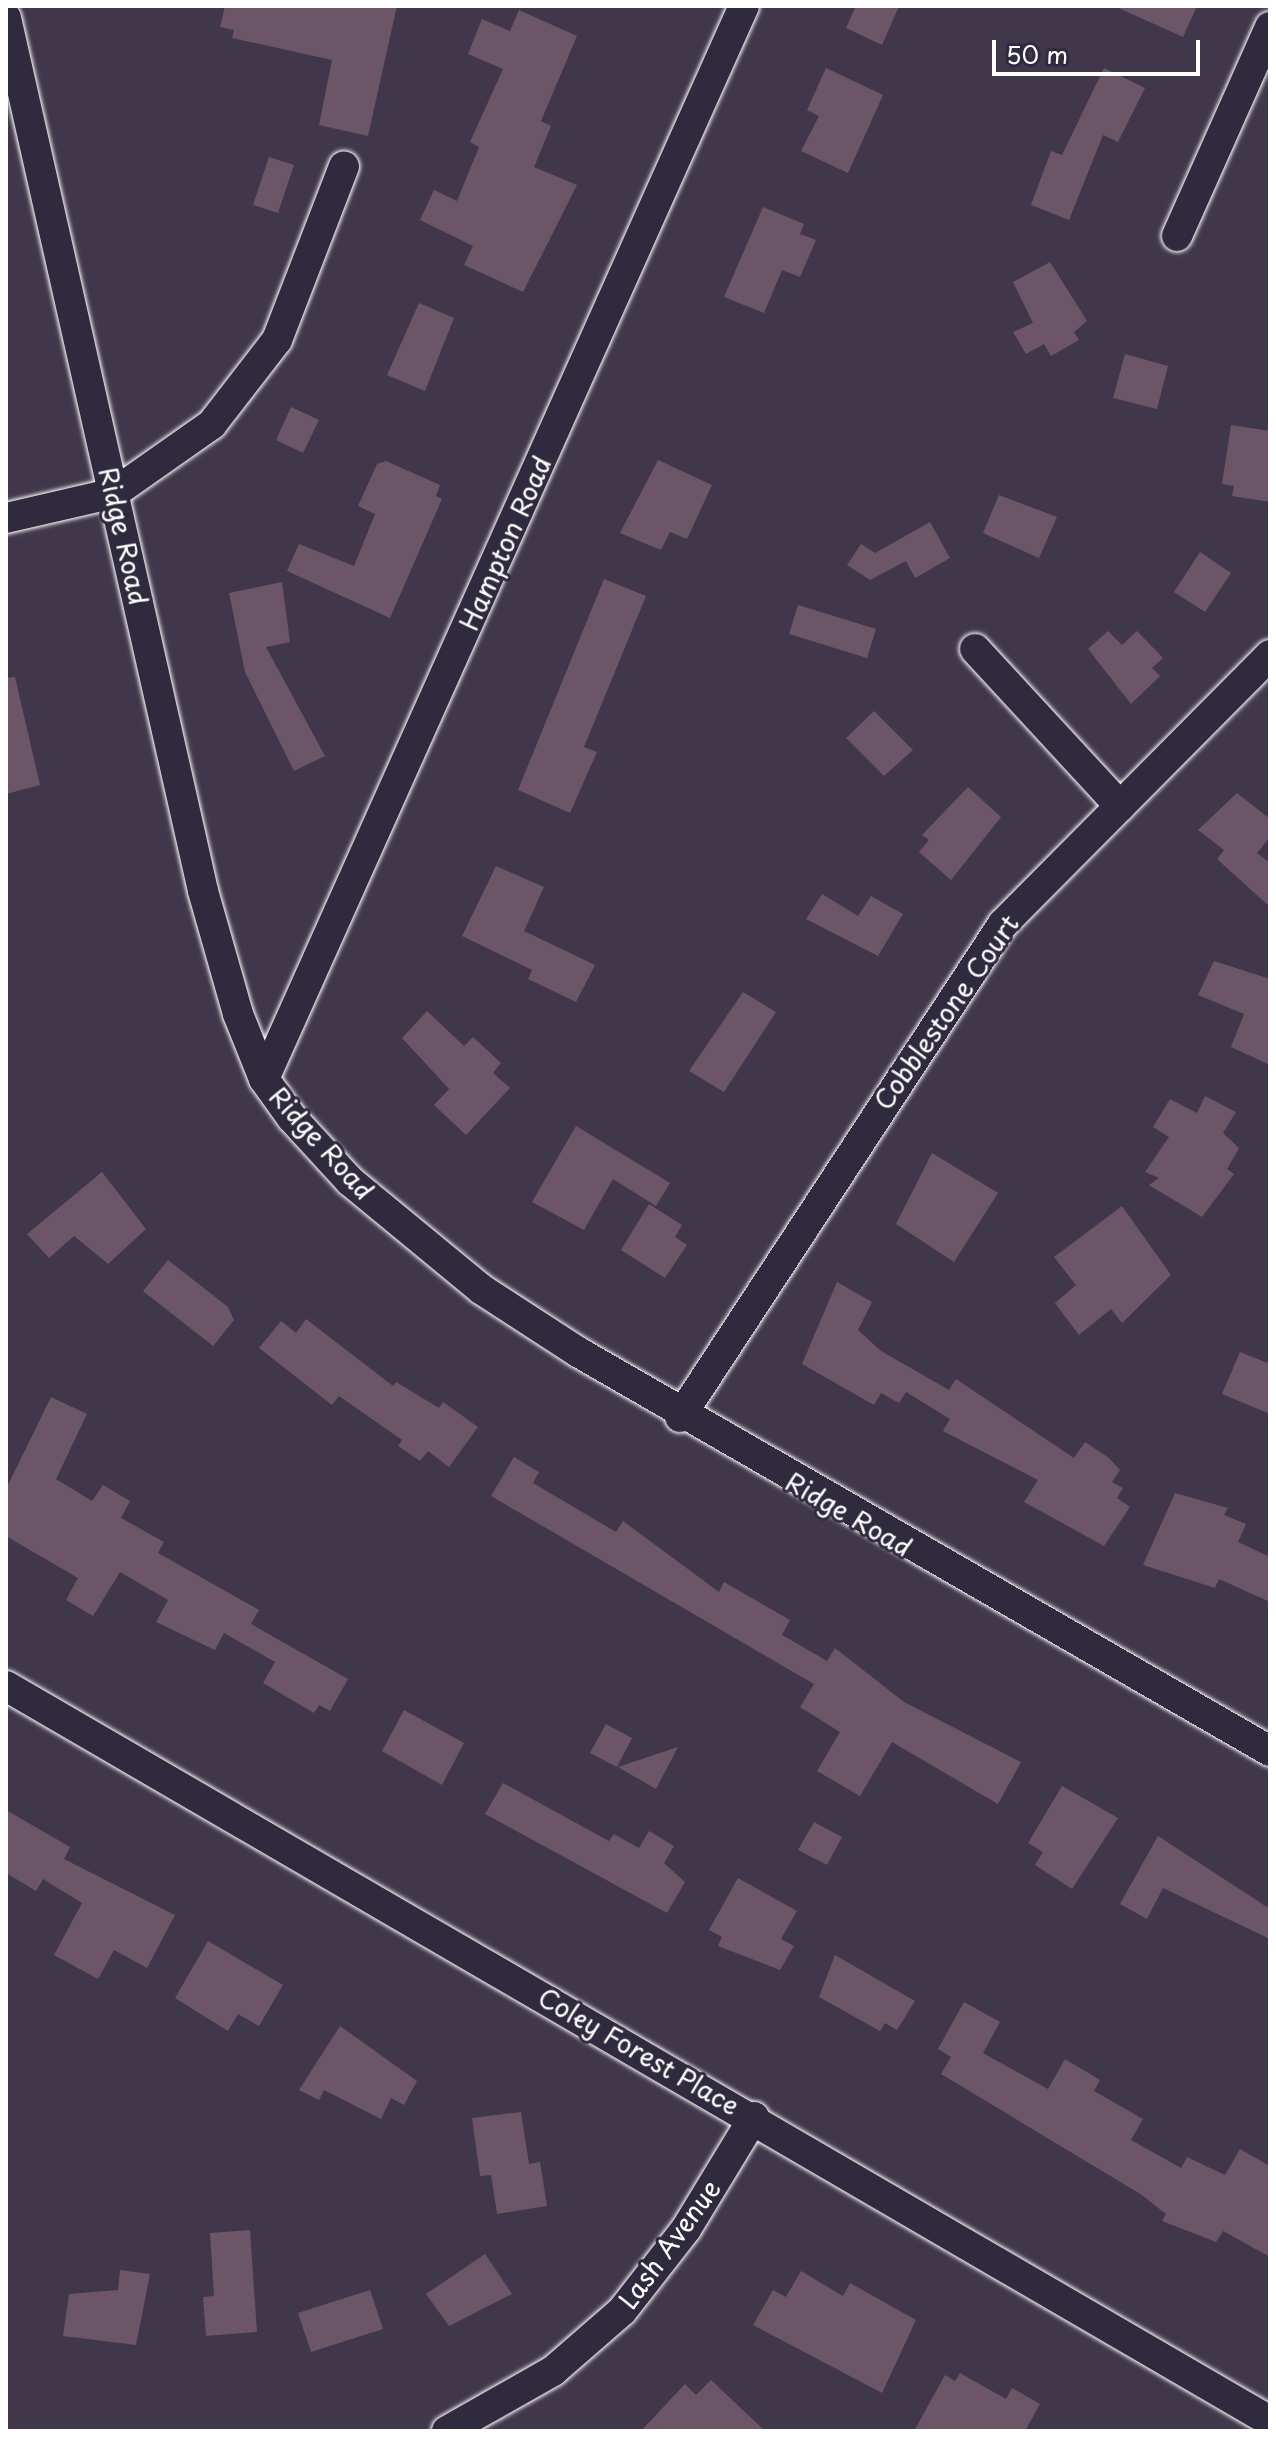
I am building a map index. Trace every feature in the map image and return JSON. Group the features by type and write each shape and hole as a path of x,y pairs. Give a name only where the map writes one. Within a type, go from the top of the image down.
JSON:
{"street":[{"name":"Hampton Road","path":"264,1079 744,6"},
{"name":"Ridge Road","path":"6,18 203,891 264,1079 350,1181 481,1289 680,1417 1270,1751"},
{"path":"1177,236 1270,27"},
{"path":"6,518 114,493 212,424 250,384 277,340 344,166"},
{"path":"975,649 1120,806"},
{"name":"Cobblestone Court","path":"680,1417 977,958 1120,806 1270,655"},
{"name":"Coley Forest Place","path":"6,1686 754,2117 1270,2421"},
{"name":"Lash Avenue","path":"447,2431 553,2371 622,2311 686,2229 754,2117"}],"building":[{"path":"225,6 397,6 368,136 319,125 332,60 232,38 234,30 220,27"},
{"path":"856,6 899,6 882,45 846,28"},
{"path":"1114,6 1197,6 1183,37"},
{"path":"519,10 577,36 541,121 551,126 534,167 577,185 523,292 464,265 473,246 420,220 434,190 457,201 479,147 470,142 503,69 468,54 482,19 510,31"},
{"path":"826,68 883,95 848,173 801,151 819,116 807,110"},
{"path":"1104,68 1145,88 1118,142 1103,135 1069,220 1031,205 1051,151 1062,155"},
{"path":"269,157 294,165 278,213 253,205"},
{"path":"763,207 804,224 800,234 816,240 800,277 782,270 764,313 724,297"},
{"path":"1050,262 1087,321 1074,332 1079,340 1051,356 1044,344 1026,354 1013,332 1033,323 1013,282"},
{"path":"419,303 454,318 425,391 387,375"},
{"path":"1125,354 1168,366 1157,409 1113,398"},
{"path":"291,407 319,420 303,453 276,440"},
{"path":"1231,425 1270,431 1270,502 1232,496 1234,486 1222,484"},
{"path":"658,460 712,485 687,539 670,532 661,550 620,533"},
{"path":"386,461 440,485 436,496 442,499 390,618 287,571 299,544 354,566 375,514 358,506 377,464"},
{"path":"999,495 1057,517 1039,558 983,533"},
{"path":"930,522 950,558 915,578 906,561 870,580 847,565 861,544 875,553"},
{"path":"1200,552 1231,573 1205,612 1174,592"},
{"path":"604,579 646,596 584,747 597,752 570,813 518,790"},
{"path":"282,582 290,642 266,647 325,756 294,771 245,672 229,593"},
{"path":"798,605 876,629 867,658 789,634"},
{"path":"1108,631 1122,645 1137,631 1163,658 1152,668 1160,676 1131,704 1088,649"},
{"path":"15,677 40,785 6,794 6,678"},
{"path":"874,711 913,750 884,776 846,738"},
{"path":"968,787 1001,817 951,880 919,852 929,840 922,835"},
{"path":"1237,793 1270,819 1270,837 1257,853 1270,863 1270,907 1217,859 1224,850 1198,830"},
{"path":"496,866 544,887 524,931 595,965 576,1002 528,979 532,970 462,936"},
{"path":"822,894 858,916 871,896 903,914 878,956 806,919"},
{"path":"1214,961 1270,979 1270,1065 1231,1047 1244,1014 1198,995"},
{"path":"743,992 776,1012 724,1092 689,1071"},
{"path":"427,1011 464,1046 473,1037 501,1063 493,1073 510,1088 466,1135 434,1105 449,1089 402,1038"},
{"path":"1205,1096 1236,1112 1223,1133 1239,1148 1227,1169 1234,1174 1202,1217 1149,1185 1159,1178 1145,1172 1169,1137 1153,1127 1170,1099 1197,1113"},
{"path":"576,1126 670,1183 656,1206 613,1179 584,1230 532,1202"},
{"path":"932,1153 998,1193 954,1262 896,1224"},
{"path":"102,1172 146,1229 108,1264 74,1236 49,1258 27,1234"},
{"path":"649,1204 682,1225 675,1237 687,1245 665,1278 621,1250"},
{"path":"1122,1206 1171,1275 1122,1323 1111,1309 1079,1335 1055,1303 1076,1285 1054,1257"},
{"path":"168,1260 228,1307 234,1320 213,1346 143,1291"},
{"path":"837,1282 872,1302 858,1330 881,1351 949,1390 956,1379 1074,1458 1085,1442 1109,1458 1120,1470 1112,1482 1123,1488 1117,1498 1130,1507 1104,1546 1024,1502 1038,1480 943,1431 950,1419 906,1392 899,1403 881,1393 874,1405 802,1364"},
{"path":"306,1319 393,1386 396,1382 439,1408 443,1402 478,1427 449,1467 428,1451 420,1461 398,1446 402,1440 339,1396 332,1405 259,1348 281,1321 296,1333"},
{"path":"1240,1352 1270,1364 1270,1414 1222,1394"},
{"path":"51,1397 87,1414 56,1479 92,1501 103,1485 130,1501 121,1518 164,1542 158,1553 259,1610 251,1624 348,1679 330,1711 319,1705 314,1713 263,1683 275,1662 224,1633 215,1650 156,1622 168,1600 120,1572 93,1616 66,1600 78,1578 6,1536 6,1489"},
{"path":"514,1457 539,1472 533,1483 616,1532 623,1521 719,1592 724,1582 790,1620 782,1635 827,1661 835,1648 904,1702 1021,1762 998,1804 892,1742 860,1796 817,1771 840,1732 800,1707 814,1684 491,1496"},
{"path":"1175,1493 1228,1508 1224,1515 1246,1524 1238,1542 1270,1557 1270,1602 1219,1579 1215,1588 1143,1565"},
{"path":"404,1710 464,1743 442,1785 382,1751"},
{"path":"606,1724 632,1738 617,1767 590,1753"},
{"path":"678,1747 656,1789 618,1767"},
{"path":"503,1783 609,1841 614,1834 639,1848 649,1831 674,1846 664,1863 685,1882 667,1913 485,1814"},
{"path":"1062,1786 1118,1818 1072,1889 1035,1865 1043,1852 1028,1843"},
{"path":"6,1810 70,1847 64,1859 175,1915 147,1968 114,1950 98,1979 54,1955 82,1903 43,1879 36,1891 6,1873"},
{"path":"814,1822 842,1837 827,1865 798,1850"},
{"path":"1158,1836 1270,1909 1270,1939 1163,1888 1147,1919 1120,1904"},
{"path":"738,1878 797,1911 781,1939 794,1946 780,1970 718,1946 722,1937 709,1930"},
{"path":"208,1941 283,1985 259,2026 238,2014 228,2031 175,1998"},
{"path":"835,1955 915,2001 897,2030 885,2023 880,2031 819,1997"},
{"path":"964,2002 1000,2022 983,2053 1048,2089 1065,2059 1100,2080 1094,2091 1143,2119 1131,2140 1181,2168 1187,2157 1225,2175 1240,2149 1270,2166 1270,2257 1223,2231 1216,2242 1162,2221 1166,2214 1142,2195 941,2074 951,2057 938,2049"},
{"path":"340,2026 417,2081 404,2105 391,2098 381,2119 324,2090 319,2100 299,2090"},
{"path":"521,2112 529,2164 540,2162 547,2206 497,2214 491,2175 480,2176 472,2118"},
{"path":"250,2230 257,2332 206,2336 203,2297 214,2296 210,2233"},
{"path":"485,2254 512,2294 449,2326 426,2294"},
{"path":"120,2270 150,2274 136,2345 63,2336 69,2294 118,2290"},
{"path":"801,2271 843,2296 850,2283 916,2320 882,2393 753,2325 773,2290 786,2297"},
{"path":"370,2290 383,2329 311,2352 298,2313"},
{"path":"960,2373 1006,2399 1012,2388 1040,2404 1025,2431 914,2431 945,2375 955,2381"},
{"path":"711,2380 765,2431 641,2431 685,2384 696,2395"}]}
